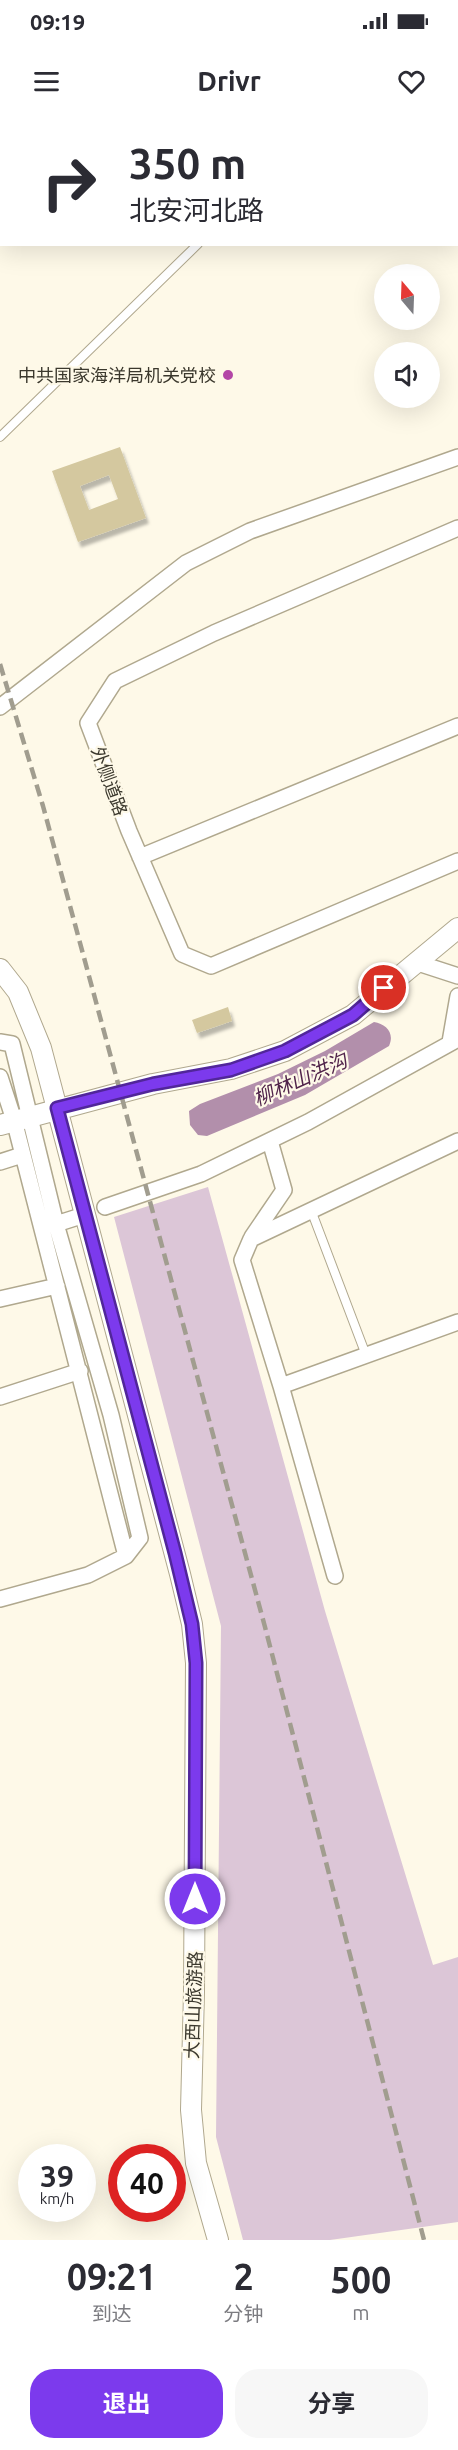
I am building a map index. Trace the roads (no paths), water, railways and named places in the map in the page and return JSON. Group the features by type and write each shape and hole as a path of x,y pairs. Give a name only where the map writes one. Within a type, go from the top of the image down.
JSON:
{"street":[{"path":"0,707 186,563 250,531 458,457"},
{"name":"外侧道路","path":"458,528 214,633 115,681 88,723 140,857 182,954 211,966 458,861"},
{"path":"140,857 458,726"},
{"path":"15,1120 153,1084 231,1070 285,1051 353,1015 458,927"},
{"path":"415,962 458,976"},
{"name":"大西山旅游路","path":"0,969 18,992 41,1048 192,1624 196,1663 191,2110 196,2163 218,2240"},
{"path":"105,1208 201,1174 270,1141 454,1040 458,996"},
{"path":"0,1042 12,1044 15,1120 22,1155 80,1371 126,1556"},
{"path":"0,1077 56,1224 111,1415 140,1538 126,1556 88,1575 0,1599"},
{"path":"270,1141 284,1190 251,1239 242,1260 281,1386 335,1576"},
{"path":"251,1239 458,1141"},
{"path":"0,1162 22,1155"},
{"path":"56,1224 78,1217"},
{"path":"0,1299 57,1286"},
{"path":"281,1386 458,1322"},
{"path":"0,1397 80,1371"}],"lane":[{"path":"0,437 196,246"},
{"path":"311,1210 366,1355"}],"water":[{"name":"柳林山洪沟","path":"374,1022 382,1025 390,1033 389,1046 305,1095 207,1136 198,1135 190,1125 189,1111 200,1104 278,1074 325,1051"}],"railway":[{"path":"0,664 43,806 265,1627 424,2240"}],"place":[{"name":"中共国家海洋局机关党校","path":"228,375"}]}
